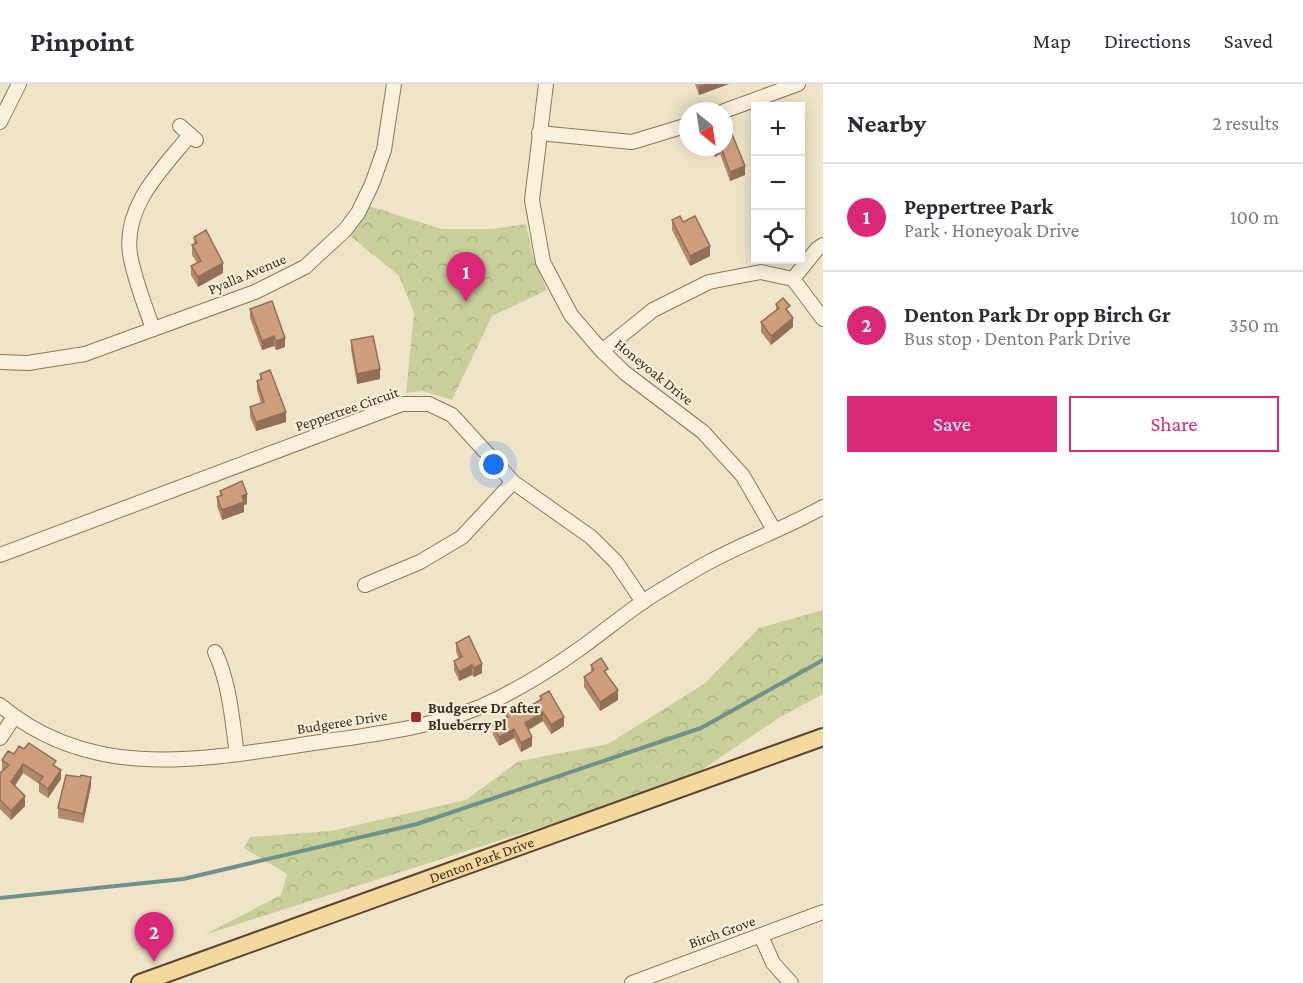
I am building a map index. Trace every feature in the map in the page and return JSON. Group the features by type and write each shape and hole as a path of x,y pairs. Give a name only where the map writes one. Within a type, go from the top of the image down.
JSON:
{"main road":[{"name":"Denton Park Drive","path":"140,983 823,737"}],"street":[{"path":"0,122 19,84"},
{"name":"Pyalla Avenue","path":"0,362 28,363 85,354 255,292 305,267 345,230 358,213 372,184 384,150 394,84"},
{"name":"Honeyoak Drive","path":"546,84 532,200 543,262 572,315 602,351 625,373 704,432 743,476 774,530"},
{"path":"733,108 798,84"},
{"path":"539,133 632,142 679,128"},
{"path":"153,329 133,266 130,251 131,231 136,209 147,188 189,134"},
{"path":"793,279 817,249 823,245"},
{"path":"602,351 653,310 709,282 761,272 793,279 823,319"},
{"name":"Peppertree Circuit","path":"0,555 402,404 429,404 452,415 513,482 591,537 616,562 644,602"},
{"path":"365,585 420,562 462,537 513,482"},
{"name":"Budgeree Drive","path":"0,705 14,717 47,736 84,750 121,758 161,761 237,754 414,728 480,707 533,679 644,602 709,562 823,507"},
{"path":"214,652 225,682 237,754"},
{"path":"0,738 14,717"},
{"name":"Birch Grove","path":"632,983 823,912"},
{"path":"760,936 773,963 790,983"}],"green space":[{"path":"369,206 441,229 492,229 526,224 533,257 547,290 492,316 452,400 423,391 406,393 414,313 399,276 348,234"},
{"path":"823,610 823,694 777,719 699,772 588,812 204,935 281,895 287,874 244,848 250,837 331,831 466,800 519,761 608,744 704,684 759,628"}],"building":[{"path":"733,136 745,166 730,172 724,156 733,156"},
{"path":"680,216 683,222 695,216 710,246 690,256 672,220"},
{"path":"206,230 223,263 198,277 191,266 201,261 192,245 197,243 194,237"},
{"path":"783,298 790,306 786,309 793,318 771,336 761,322 779,308 776,304"},
{"path":"272,301 285,338 276,341 274,336 262,341 250,309"},
{"path":"373,336 380,369 357,374 351,340"},
{"path":"270,370 286,412 256,422 250,407 264,402 257,381 262,379 260,374"},
{"path":"242,481 247,494 242,496 244,502 222,510 217,497 222,495 220,491"},
{"path":"469,636 482,664 474,668 472,665 459,672 454,661 462,657 456,643"},
{"path":"601,658 608,669 604,671 618,690 600,702 584,677 594,670 591,665"},
{"path":"549,691 564,717 551,725 543,712 525,723 532,737 521,743 514,729 499,737 493,725 508,717 506,714 517,708 520,712 542,699 540,696"},
{"path":"29,743 56,761 53,765 61,770 48,789 39,782 43,777 23,764 11,782 25,796 11,811 0,800 0,773 9,765 2,760 8,751 14,754 19,746 24,749"},
{"path":"66,775 91,777 83,814 58,808"}],"waterway":[{"path":"0,898 183,879 417,824 701,728 823,660"}],"place":[{"name":"Peppertree Park","path":"466,302"},
{"name":"Budgeree Dr after Blueberry Pl","path":"416,717"},
{"name":"Denton Park Dr opp Birch Gr","path":"154,962"}]}
